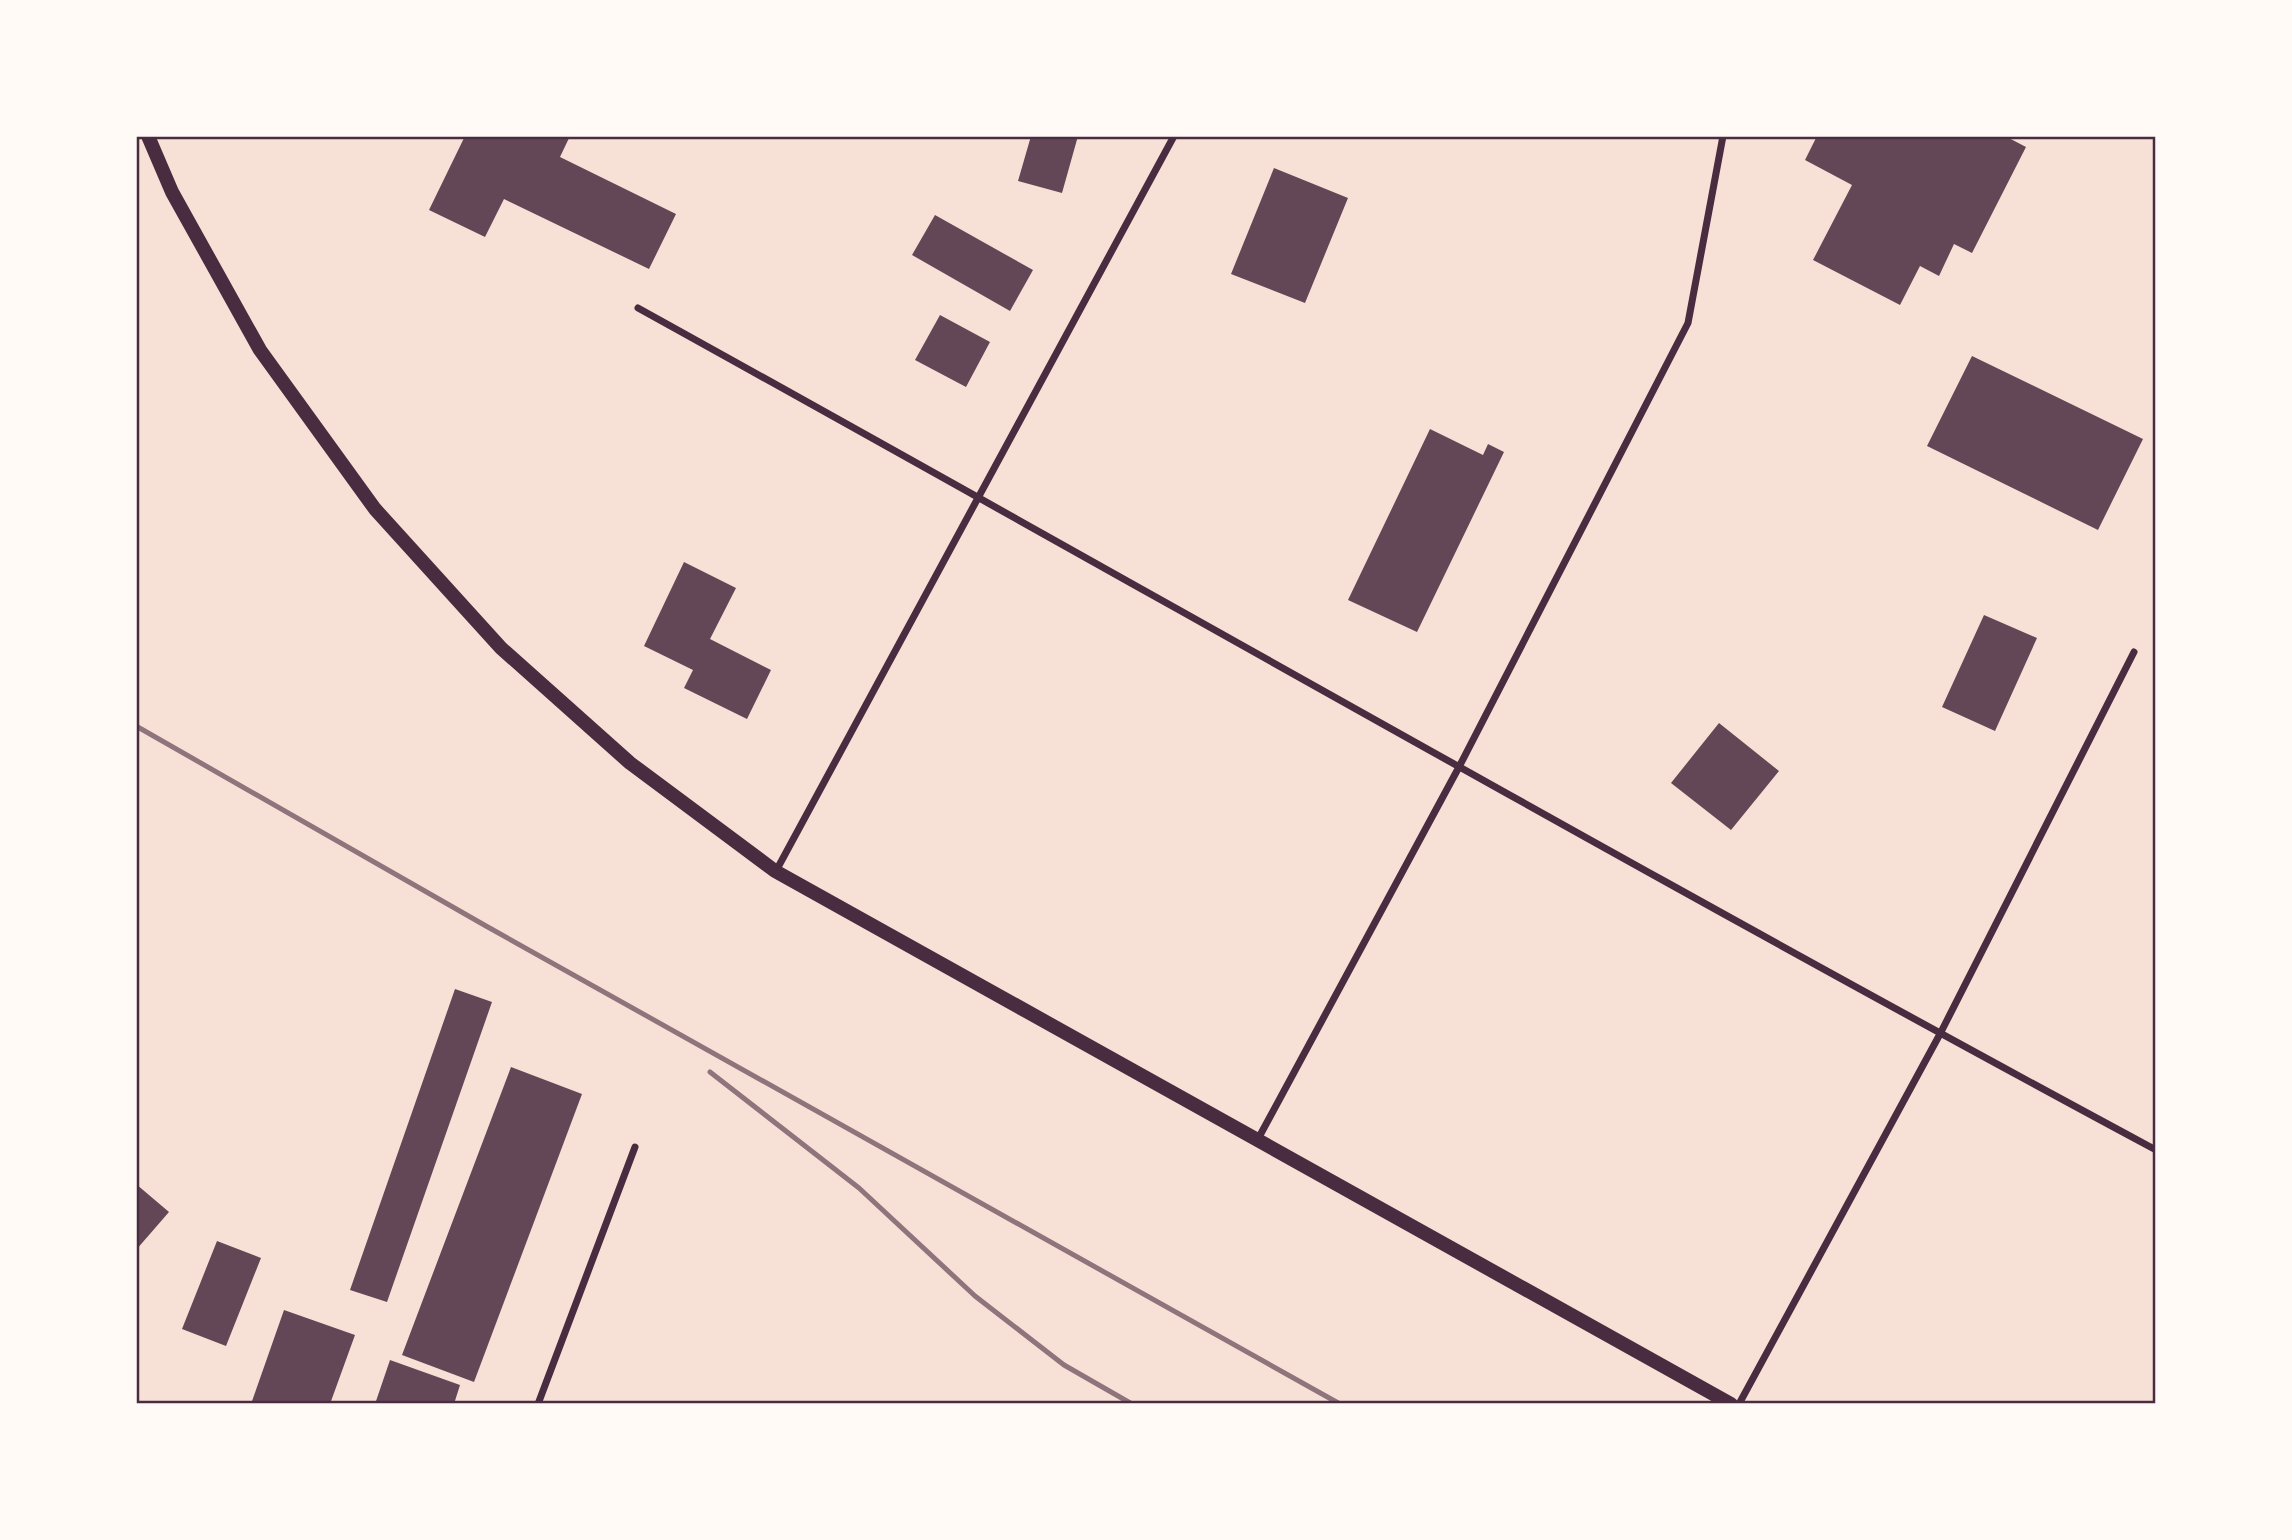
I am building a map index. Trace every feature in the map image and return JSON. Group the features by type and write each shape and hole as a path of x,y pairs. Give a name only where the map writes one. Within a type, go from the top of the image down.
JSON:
{"main road":[{"path":"148,136 173,192 260,350 375,509 501,648 630,763 775,871 1731,1404"}],"street":[{"path":"775,871 1174,136"},
{"path":"1258,1139 1459,767 1688,323 1723,136"},
{"path":"638,308 1940,1034 2155,1150"},
{"path":"1740,1404 1940,1034 2134,652"},
{"path":"538,1404 635,1147"}],"building":[{"path":"465,136 570,136 560,157 676,214 649,269 504,199 485,237 429,210"},
{"path":"1031,136 1078,136 1062,193 1018,181"},
{"path":"1817,136 2005,136 2026,147 1972,253 1954,244 1939,276 1920,266 1900,305 1813,260 1852,185 1805,160"},
{"path":"1274,168 1348,198 1305,303 1231,274"},
{"path":"935,215 1033,270 1010,311 912,255"},
{"path":"940,315 990,342 966,387 915,360"},
{"path":"1972,356 2143,439 2098,530 1927,446"},
{"path":"1430,429 1483,455 1488,444 1504,452 1417,632 1348,600"},
{"path":"684,562 736,588 710,639 771,670 747,719 684,688 693,670 644,646"},
{"path":"1984,615 2037,638 1995,731 1942,707"},
{"path":"1719,723 1779,771 1731,830 1671,783"},
{"path":"455,989 492,1002 387,1302 350,1290"},
{"path":"511,1067 582,1094 474,1382 402,1355"},
{"path":"136,1184 169,1212 136,1250"},
{"path":"217,1241 261,1258 226,1346 182,1329"},
{"path":"284,1310 355,1335 330,1404 251,1404"},
{"path":"390,1360 460,1385 454,1404 375,1404"}],"railway":[{"path":"136,726 486,926 1340,1404"},
{"path":"710,1072 859,1188 975,1296 1064,1365 1132,1404"}]}
